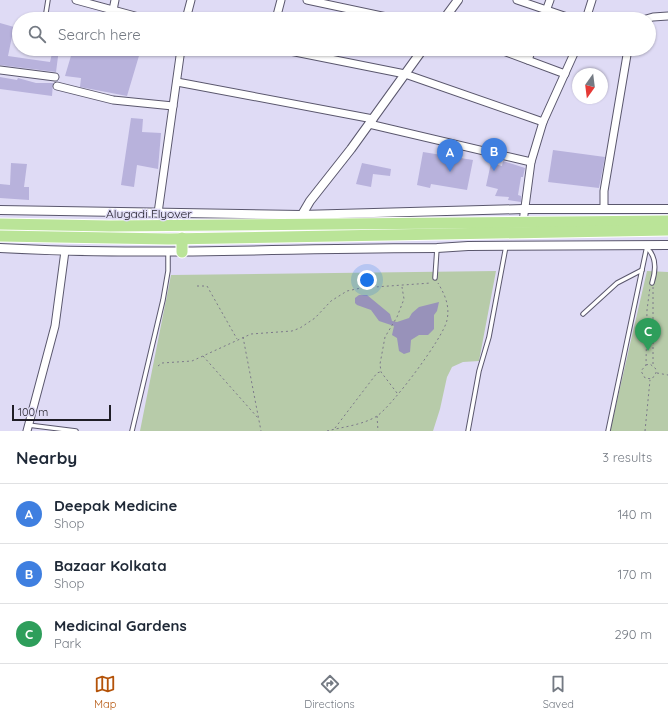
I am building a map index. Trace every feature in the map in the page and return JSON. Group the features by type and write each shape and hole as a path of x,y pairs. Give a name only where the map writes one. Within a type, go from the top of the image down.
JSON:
{"highway":[{"name":"Alugadi Flyover","path":"0,224 110,226 284,224 300,220 523,222 668,221"},
{"path":"0,236 138,239 668,230"},
{"path":"182,238 182,252"}],"street":[{"path":"76,0 120,12"},
{"path":"113,10 115,0"},
{"path":"188,12 191,0"},
{"path":"278,12 281,0"},
{"path":"307,0 363,12"},
{"path":"449,12 458,0"},
{"path":"517,0 553,12"},
{"path":"547,10 550,0"},
{"path":"588,12 592,0"},
{"path":"656,16 668,16"},
{"path":"158,213 180,56"},
{"path":"315,56 405,74 543,122"},
{"path":"300,220 418,56"},
{"path":"517,56 565,74"},
{"path":"528,60 529,56"},
{"path":"523,222 523,209 531,162 543,122 573,56"},
{"path":"604,209 604,191 627,56"},
{"path":"0,70 55,77"},
{"path":"177,82 371,121 531,162"},
{"path":"57,86 113,100 173,106"},
{"path":"0,210 158,213 289,213 300,220 523,209 668,209"},
{"path":"0,248 65,252 182,252 506,246 668,245"},
{"path":"28,428 55,326 65,252"}],"lane":[{"path":"46,12 48,0"},
{"path":"468,431 479,371 489,337 506,246"},
{"path":"608,431 647,246"},
{"path":"647,246 653,253 655,263 652,283"},
{"path":"435,278 437,248"},
{"path":"132,431 163,300 168,271 168,251"},
{"path":"583,314 617,283 642,270"},
{"path":"28,428 76,431"}],"path":[{"path":"158,366 162,363 192,361 237,339 251,334 292,331 300,328 315,318 331,301 347,291 361,288 428,284 435,278 446,298 448,306 447,322 424,361 397,394 377,415 327,431"},
{"path":"650,379 645,378 642,374 642,369 646,365 647,310 649,289 652,283"},
{"path":"645,431 650,379 654,377 656,373 656,368 653,365 654,291 652,283"},
{"path":"397,394 381,372 385,337 404,299 402,285"},
{"path":"197,286 207,286 237,339"},
{"path":"243,337 261,431"},
{"path":"203,355 258,419"},
{"path":"646,365 653,365"},
{"path":"335,429 376,373 381,372"},
{"path":"656,373 668,375"},
{"path":"377,415 378,431"}],"green space":[{"path":"496,271 479,361 463,362 452,367 447,377 440,409 433,431 140,431 171,275"},
{"path":"647,271 668,272 668,431 610,431"}],"shaded area":[{"path":"359,295 367,295 390,314 392,321 397,322 409,318 419,307 439,302 437,311 434,315 434,329 428,335 419,335 411,340 410,352 404,354 399,351 397,338 392,335 394,326 379,321 371,310 357,305 355,303 355,298"}],"building":[{"path":"0,23 12,26 12,37 8,56 50,62 51,56 58,56 56,72 0,65"},
{"path":"71,56 139,56 127,96 80,87 81,78 65,76"},
{"path":"0,77 17,80 18,78 36,83 53,83 52,96 0,89"},
{"path":"131,118 143,119 142,132 161,133 158,169 137,165 134,187 121,185"},
{"path":"553,150 605,157 599,188 548,182"},
{"path":"423,152 473,160 467,190 431,184 430,188 417,185"},
{"path":"503,161 525,168 523,177 521,177 518,195 521,196 521,202 508,200 509,197 495,196 498,189 486,186 491,163 502,166"},
{"path":"11,163 27,164 24,187 29,187 29,200 0,198 0,184 10,185"},
{"path":"362,163 391,169 390,176 373,174 371,187 356,184"}],"place":[{"name":"Bazaar Kolkata","path":"494,171"},
{"name":"Deepak Medicine","path":"450,172"},
{"name":"Medicinal Gardens","path":"648,351"}]}
